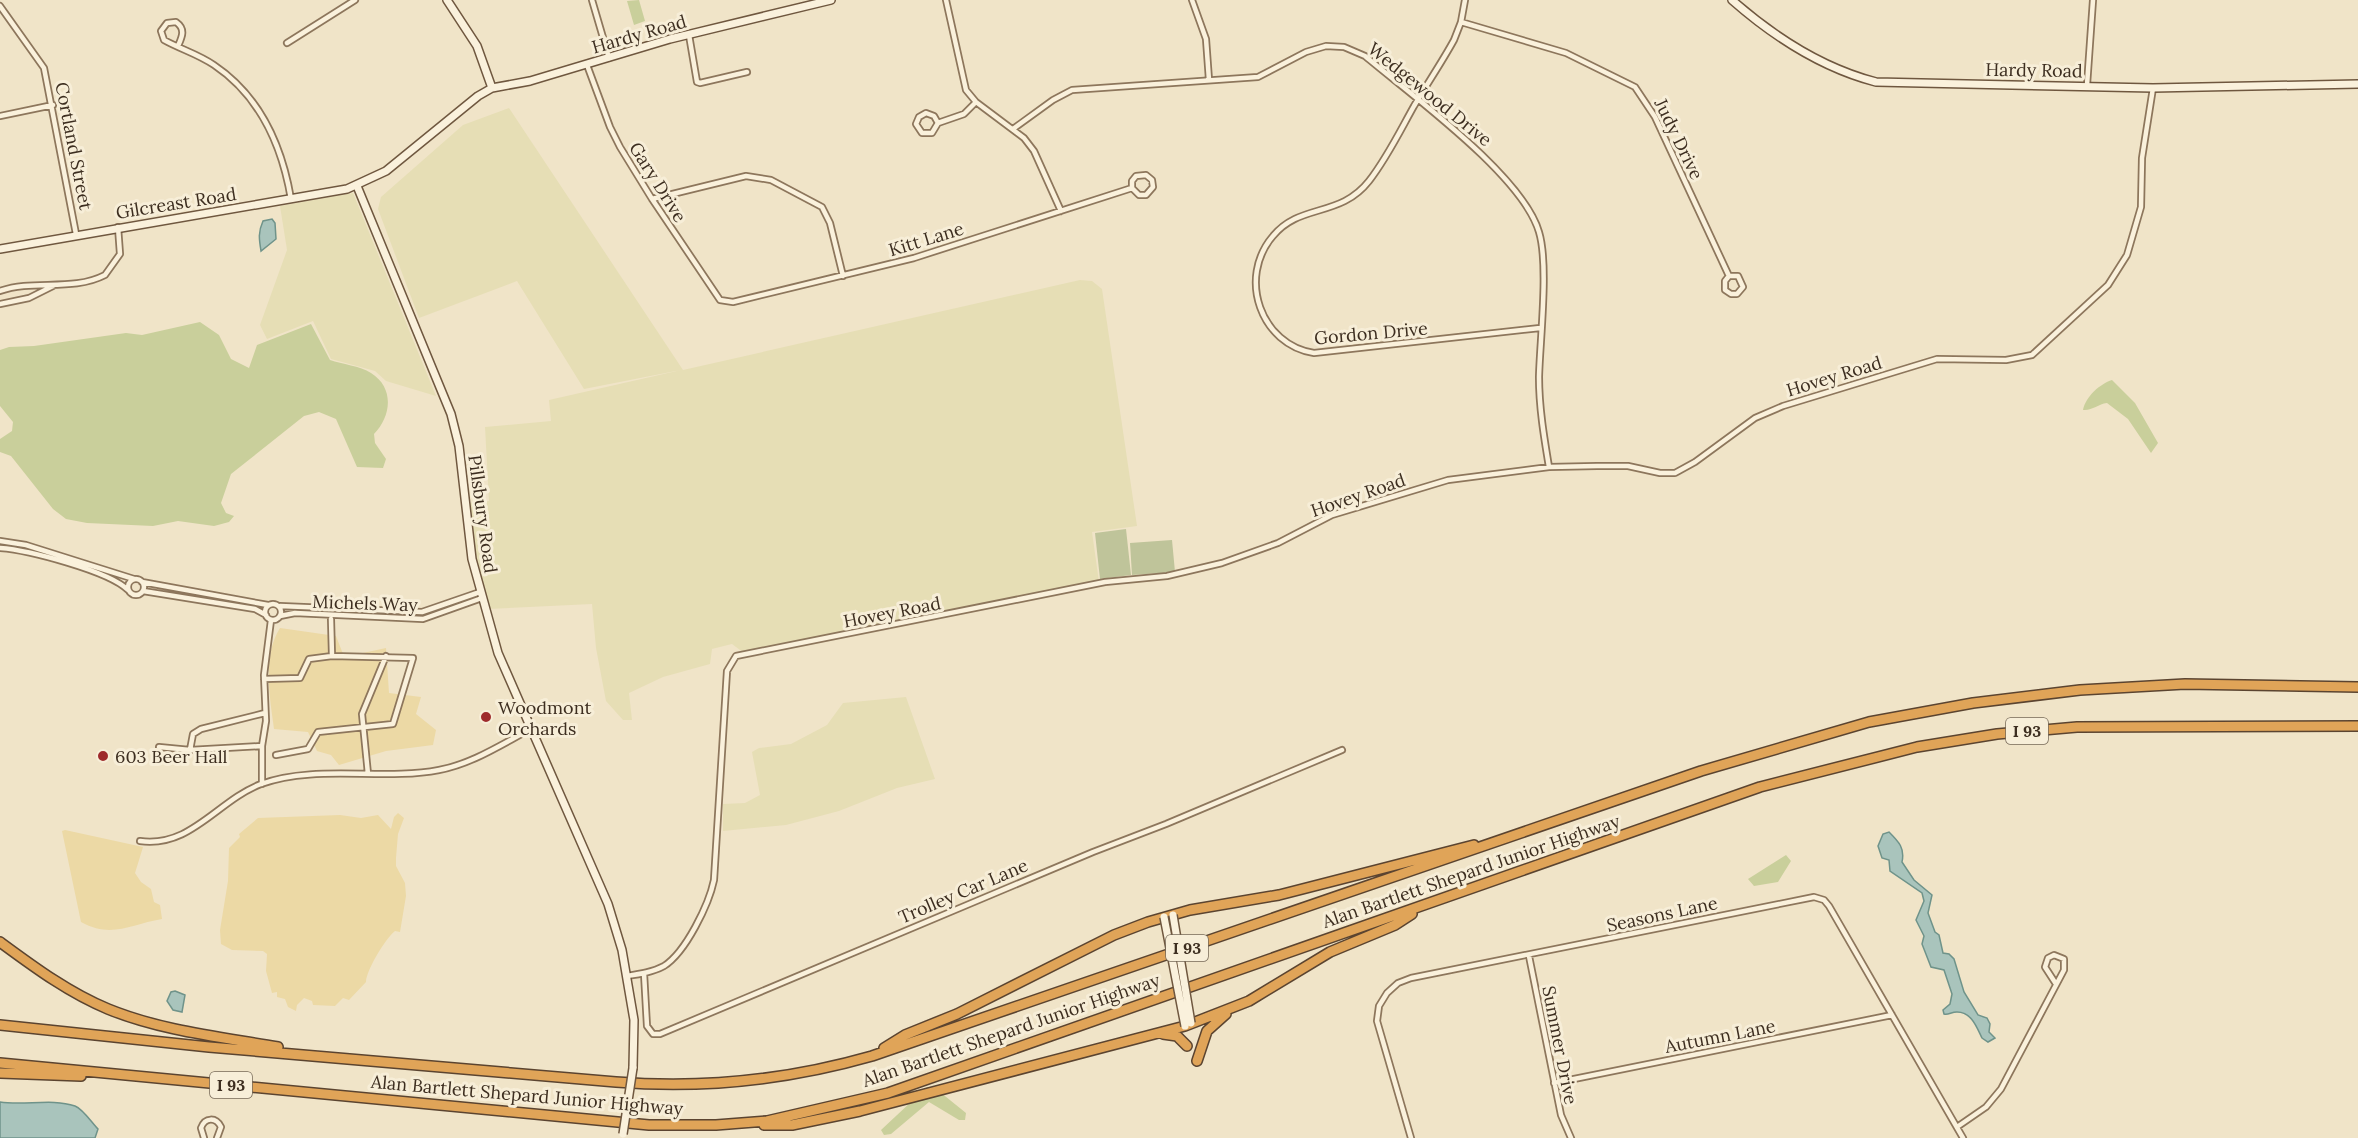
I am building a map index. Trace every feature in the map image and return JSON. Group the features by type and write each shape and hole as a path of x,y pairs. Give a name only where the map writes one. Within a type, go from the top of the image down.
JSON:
{"highway":[{"name":"Alan Bartlett Shepard Junior Highway","path":"0,1024 342,1058 675,1085 759,1080 872,1056 1701,771 1869,722 1920,711 2053,692 2158,685 2358,687"},
{"name":"Alan Bartlett Shepard Junior Highway","path":"0,1063 648,1125 743,1123 818,1111 888,1093 1760,787 1917,747 1997,734 2077,727 2358,726"},
{"path":"872,1056 905,1035 957,1014 1114,935 1198,908 1279,895 1460,846 1485,844"},
{"path":"1197,1061 1200,1046 1211,1027 1238,1006 1330,952 1395,925 1422,906"},
{"path":"0,942 78,995 139,1020 185,1032 342,1058"},
{"path":"743,1123 792,1125 828,1119 1155,1034 1238,1006"},
{"path":"1155,1034 1177,1036 1187,1046"},
{"path":"0,1073 141,1076"}],"street":[{"path":"287,43 354,0"},
{"path":"357,186 386,171 478,96 492,88 477,46 447,0"},
{"path":"592,0 609,58"},
{"name":"Hardy Road","path":"492,88 530,81 688,35 831,0"},
{"path":"946,0 963,85 976,102 1013,129 1034,151 1062,211"},
{"path":"1192,0 1206,39 1209,80"},
{"name":"Gordon Drive","path":"1465,0 1461,22 1447,52 1374,173 1357,194 1339,205 1293,219 1272,237 1261,255 1257,276 1258,298 1264,318 1284,343 1293,348 1314,353 1540,328"},
{"name":"Hardy Road","path":"1732,0 1762,25 1799,49 1850,74 1876,82 2153,88 2358,84"},
{"path":"2086,85 2093,0"},
{"name":"Cortland Street","path":"0,6 44,68 53,105 76,234"},
{"path":"178,46 183,33 181,27 176,22 167,23 162,27 162,38 215,66 252,100 274,137 291,199"},
{"name":"Judy Drive","path":"1461,22 1566,53 1635,87 1655,117 1730,276"},
{"path":"688,35 697,82 747,72"},
{"name":"Wedgewood Drive","path":"1013,129 1053,100 1072,90 1258,77 1316,48 1335,45 1365,56 1486,158 1534,218 1540,233 1542,252 1540,394 1549,467"},
{"name":"Gary Drive","path":"587,65 610,127 652,199 714,294 725,301"},
{"name":"Hovey Road","path":"627,976 664,966 675,956 699,918 712,889 727,671 736,656 1105,582 1160,577 1210,567 1278,543 1332,515 1402,492 1461,478 1549,467 1617,465 1672,474 1695,462 1755,418 1777,408 1937,359 2006,360 2032,355 2108,285 2127,255 2141,207 2142,158 2153,88"},
{"path":"938,123 964,114 976,102"},
{"path":"0,116 53,105"},
{"path":"926,113 934,116 938,123 935,131 928,134 920,132 916,124 919,117 926,113"},
{"name":"Kitt Lane","path":"1139,174 1146,175 1152,180 1153,187 1146,195 1136,194 1132,188 1132,181 1139,174"},
{"path":"652,199 746,176 771,180 822,207 830,223 843,276"},
{"name":"Gilcreast Road","path":"0,249 357,186"},
{"name":"Pillsbury Road","path":"357,186 451,414 459,446 472,559 498,653 608,904 627,976 635,1030 633,1068 622,1136"},
{"name":"Kitt Lane","path":"725,301 843,276 914,258 1132,188"},
{"path":"0,291 32,284 53,286 96,279 109,272 120,254 118,227"},
{"name":"Judy Drive","path":"1730,276 1738,276 1743,281 1743,287 1737,294 1728,293 1724,287 1725,281 1730,276"},
{"path":"0,304 29,298 53,286"},
{"path":"0,541 26,545 142,582 268,605 275,603 280,606 280,616 272,620"},
{"path":"0,548 64,563 117,581 136,595 143,591 255,609 272,620"},
{"path":"128,590 128,584 134,579"},
{"path":"142,582 143,591"},
{"name":"Michels Way","path":"280,606 422,612 481,595"},
{"name":"Michels Way","path":"280,616 295,614 423,619 481,595"},
{"path":"266,615 268,605"},
{"path":"331,619 332,656"},
{"path":"262,784 262,746 266,712 264,679 272,620"},
{"path":"264,679 300,678 309,659 332,656 412,658 393,724 318,732 308,748 276,755"},
{"path":"368,774 362,714 386,656"},
{"path":"189,750 193,734 201,729 266,712"},
{"path":"140,841 159,843 176,839 230,801 262,784 289,778 438,771 458,765 531,729"},
{"path":"159,747 189,750 262,746"},
{"name":"Trolley Car Lane","path":"644,973 647,1026 652,1034 660,1034 1342,750"},
{"name":"Seasons Lane","path":"1411,1138 1378,1026 1378,1011 1384,997 1394,986 1407,980 1811,897 1821,898 1829,906 1963,1138"},
{"path":"1169,916 1188,1024"},
{"path":"1957,1126 1980,1112 1997,1095 2056,984 2065,963 2061,957 2054,955 2048,958 2045,965 2056,984"},
{"name":"Summer Drive","path":"1529,956 1561,1115 1571,1138"},
{"name":"Autumn Lane","path":"1554,1083 1892,1015"},
{"path":"204,1138 201,1128 204,1122 211,1119 221,1127 217,1138"}],"shaded area":[{"name":"Woodmont Orchards","path":"509,108 683,370 1080,280 1092,281 1102,289 1137,526 1092,532 1099,582 744,653 732,644 712,649 710,664 663,677 629,693 632,720 623,720 606,701 596,648 592,604 488,609 474,550 470,503 489,501 485,427 551,421 549,400 681,370 584,389 517,281 419,318 378,209 381,197 463,125"},
{"path":"353,193 436,396 386,381 375,371 331,359 313,321 267,339 260,325 287,250 280,206"},
{"path":"906,697 935,779 897,788 839,811 786,825 723,831 723,804 745,803 760,795 752,752 759,748 791,744 827,725 843,703"}],"green space":[{"path":"639,0 645,21 634,25 627,1"},
{"path":"200,322 219,335 231,359 249,368 257,345 311,324 330,360 367,371 379,379 384,386 387,394 387,411 374,434 375,443 386,459 383,468 357,467 336,419 319,412 304,416 231,474 221,503 226,513 234,516 229,522 214,526 178,521 153,526 87,523 66,519 53,509 11,456 0,452 0,439 12,431 13,422 0,406 0,350 126,333 142,335"},
{"path":"2112,380 2135,403 2158,443 2151,453 2128,419 2107,403 2083,410 2094,391"},
{"path":"1126,529 1131,575 1100,579 1095,533"},
{"path":"1172,540 1175,572 1132,575 1130,543"},
{"path":"1786,855 1791,861 1778,882 1754,886 1748,879"},
{"path":"927,1087 935,1088 966,1113 965,1120 959,1120 929,1102 891,1134 884,1135 881,1130"}],"sand":[{"path":"280,628 336,636 343,654 349,656 386,648 389,693 421,697 416,714 436,730 433,745 386,751 339,765 331,755 317,751 308,732 274,729 269,691 269,664 274,639"},
{"path":"398,813 404,818 398,834 396,866 405,883 406,896 400,932 395,931 386,941 373,963 366,982 349,1000 343,998 335,1006 313,1005 312,1001 304,998 297,1005 296,1011 288,1007 285,999 277,997 277,992 272,993 266,971 267,954 263,951 232,950 221,944 220,930 228,881 229,848 240,837 239,834 258,818 340,815 361,818 378,815 391,829 394,817"},
{"path":"62,831 143,847 135,873 141,882 151,889 154,902 160,905 162,919 112,930 92,927 81,922"}],"water":[{"path":"272,219 275,223 276,239 261,251 259,236 261,225 263,221"},
{"path":"1889,832 1900,846 1903,853 1902,862 1914,880 1932,895 1928,913 1935,932 1939,935 1943,953 1949,954 1954,959 1964,992 1978,1015 1987,1018 1990,1024 1989,1032 1995,1038 1988,1042 1982,1038 1967,1015 1957,1012 1944,1014 1943,1010 1950,1004 1952,994 1944,970 1931,967 1922,944 1924,936 1916,920 1924,901 1922,893 1890,871 1889,860 1882,858 1878,846 1883,834"},
{"path":"175,991 185,995 182,1012 173,1010 167,1001 171,992"},
{"path":"0,1102 57,1103 75,1106 98,1129 95,1138 0,1138"}],"place":[{"name":"Woodmont Orchards","path":"486,717"},
{"name":"603 Beer Hall","path":"103,756"}]}
